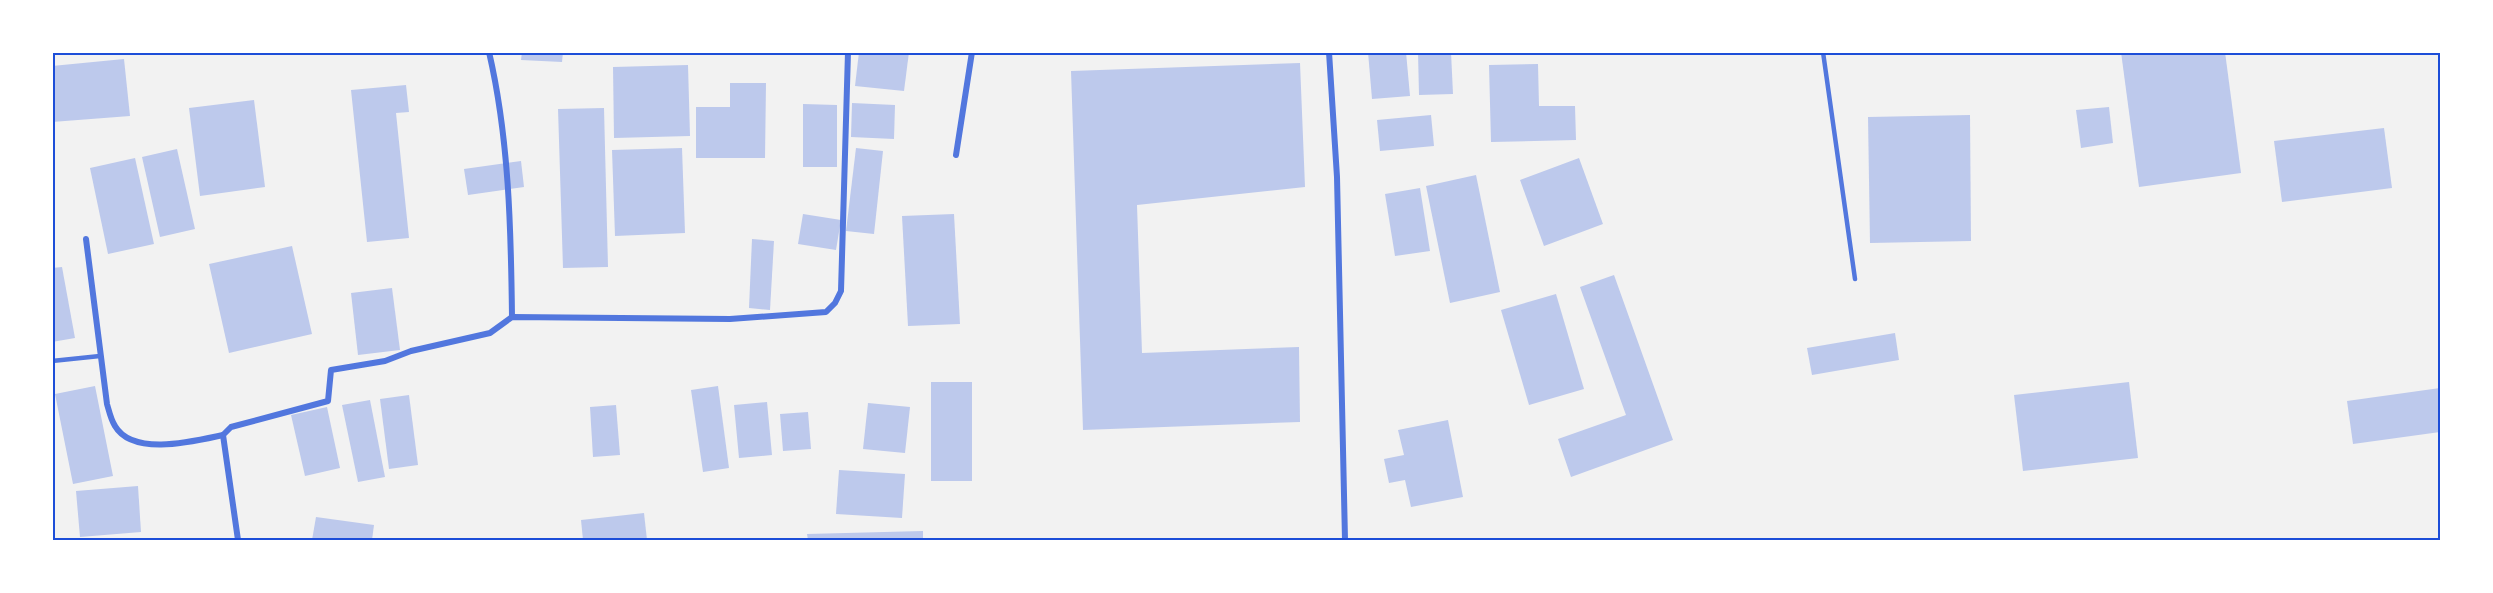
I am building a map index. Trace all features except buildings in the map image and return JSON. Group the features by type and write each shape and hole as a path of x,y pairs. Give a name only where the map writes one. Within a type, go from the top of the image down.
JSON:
{"street":[{"path":"489,52 500,99 511,244 513,317"},
{"path":"86,239 107,404 115,427 126,438 149,444 174,445 223,435 231,427 328,401 331,370 385,361 411,351 490,333 513,317 730,319 826,312 835,303 841,291 848,52"},
{"path":"956,155 972,52"},
{"path":"1329,52 1337,177 1345,540"},
{"path":"223,435 238,540"}],"lane":[{"path":"1823,52 1855,279"},
{"path":"52,361 100,356"}]}
